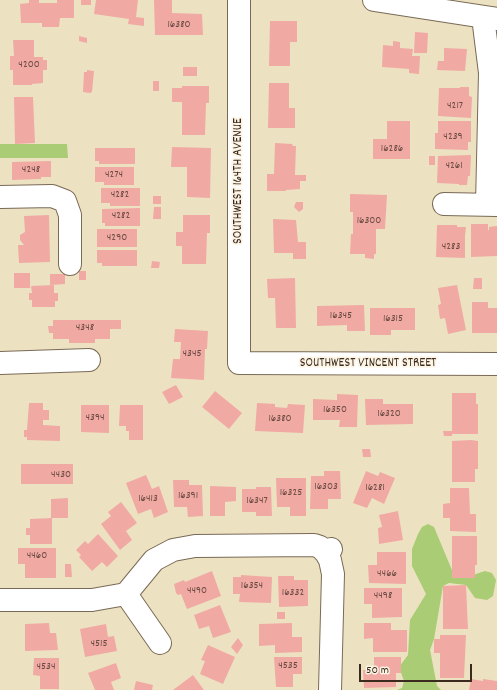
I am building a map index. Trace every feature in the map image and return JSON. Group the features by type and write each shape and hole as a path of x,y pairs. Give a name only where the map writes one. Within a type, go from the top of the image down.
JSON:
{"street":[{"name":"SOUTHWEST 164TH AVENUE","path":"239,0 239,363"},
{"path":"374,0 490,18 492,205 444,204"},
{"path":"0,197 52,196 65,201 70,215 70,264"},
{"path":"0,363 89,360"},
{"name":"SOUTHWEST VINCENT STREET","path":"239,363 497,364"},
{"path":"0,600 92,600 126,594 154,560 174,550 195,546 314,545 329,551 333,574 330,690"},
{"path":"126,594 160,643"}],"green space":[{"path":"0,144 67,144 68,158 0,158"},
{"path":"428,524 434,527 454,575 467,577 485,571 492,573 496,580 493,596 487,600 475,598 466,585 449,583 443,586 434,639 430,650 437,686 441,690 397,690 402,688 404,681 399,667 408,655 410,620 426,594 412,566 412,549 422,527"}],"building":[{"path":"29,0 39,0 39,3 57,3 57,0 74,0 74,18 60,18 59,27 42,27 42,23 21,23 20,4 29,3"},
{"path":"81,0 91,0 91,5 81,5"},
{"path":"96,0 138,0 136,17 144,18 144,26 128,24 129,19 94,14"},
{"path":"154,0 172,0 172,13 202,14 203,35 155,35"},
{"path":"270,21 297,21 297,42 290,42 290,66 269,66"},
{"path":"415,32 428,33 427,53 414,53"},
{"path":"79,36 87,38 87,43 79,41"},
{"path":"13,40 34,40 34,57 43,57 43,60 47,60 47,70 43,70 43,83 32,85 13,85 13,70 10,70 10,56 14,56"},
{"path":"393,41 400,42 400,48 413,49 412,56 420,56 419,74 409,73 409,69 382,67 383,45 393,46"},
{"path":"444,48 467,49 465,71 437,70 438,61 444,61"},
{"path":"183,67 197,67 197,76 183,76"},
{"path":"87,70 94,71 92,92 90,93 83,92 84,72 87,72"},
{"path":"153,81 159,81 159,91 153,91"},
{"path":"269,83 289,83 289,108 295,108 295,128 268,128"},
{"path":"182,86 209,86 209,103 206,103 205,135 182,135 182,102 172,102 172,88 182,88"},
{"path":"469,87 469,96 472,97 471,118 438,116 439,88"},
{"path":"14,97 33,97 35,143 15,144"},
{"path":"387,121 410,121 410,159 373,159 373,139 387,139"},
{"path":"438,121 471,121 471,142 468,142 468,150 435,149 435,133 438,133"},
{"path":"275,143 292,144 293,146 296,146 295,175 306,175 306,181 300,181 300,189 267,191 267,174 274,174"},
{"path":"172,147 211,148 210,198 187,197 187,167 171,167"},
{"path":"95,148 135,148 135,164 99,164 99,161 95,161"},
{"path":"471,155 470,176 468,176 467,185 437,183 438,156"},
{"path":"429,156 435,156 435,165 429,165"},
{"path":"51,161 51,177 41,177 41,179 12,180 12,162"},
{"path":"95,167 134,167 134,185 104,185 104,182 95,182"},
{"path":"101,188 140,188 140,206 110,206 110,203 101,203"},
{"path":"350,194 387,195 385,229 376,229 376,254 374,254 374,259 365,258 365,254 350,254 351,234 353,234 353,212 350,212"},
{"path":"153,196 161,196 161,204 153,204"},
{"path":"296,202 303,202 303,209 299,212 294,207"},
{"path":"154,207 161,207 161,219 153,219"},
{"path":"140,208 140,226 105,226 105,223 102,223 102,209"},
{"path":"49,215 50,262 19,263 18,245 24,245 20,240 20,235 25,232 24,216"},
{"path":"183,215 210,215 210,233 207,233 206,264 182,264 182,246 176,246 176,232 183,232"},
{"path":"273,219 296,220 298,242 306,242 306,259 293,259 293,253 274,253"},
{"path":"471,224 488,224 488,230 489,227 497,226 497,256 471,257"},
{"path":"437,225 457,225 457,227 466,227 465,258 436,257"},
{"path":"97,229 137,229 137,247 97,247"},
{"path":"97,250 137,250 137,266 102,266 102,263 97,263"},
{"path":"152,261 160,262 159,268 151,268"},
{"path":"79,271 86,271 86,280 79,280"},
{"path":"14,273 30,273 30,288 14,288"},
{"path":"50,274 65,274 65,284 50,285"},
{"path":"295,278 296,328 276,328 275,298 268,298 267,279"},
{"path":"474,278 482,278 482,289 473,289"},
{"path":"54,285 54,293 58,293 58,301 55,301 55,307 32,307 32,300 29,300 29,293 32,293 31,286"},
{"path":"457,285 466,330 448,334 445,318 440,319 438,305 441,304 438,288"},
{"path":"472,302 488,302 488,308 497,308 497,333 472,333"},
{"path":"364,305 365,331 347,331 347,325 317,326 317,306"},
{"path":"370,308 415,308 415,330 391,330 391,335 370,335"},
{"path":"53,320 121,320 121,329 110,329 110,339 95,339 95,343 69,343 69,339 53,339 53,333 49,333 48,326 53,326"},
{"path":"175,329 208,331 207,349 205,349 204,380 171,378 173,359 180,359 181,342 174,342"},
{"path":"176,385 183,397 169,404 162,392"},
{"path":"215,391 242,413 229,429 202,407"},
{"path":"452,393 476,393 476,404 478,404 478,434 452,434 452,436 444,436 443,431 452,431"},
{"path":"337,394 358,395 357,427 339,427 340,420 313,420 313,399 337,400"},
{"path":"365,399 383,399 383,404 413,404 413,424 366,425"},
{"path":"29,403 43,403 43,410 49,410 49,420 43,420 43,425 60,426 60,441 27,440 27,437 24,437 24,430 27,430"},
{"path":"257,403 275,404 275,407 287,408 288,404 305,405 303,433 255,431"},
{"path":"81,405 109,405 109,433 81,432"},
{"path":"120,405 143,405 143,440 129,440 129,431 126,431 126,426 119,426"},
{"path":"452,441 478,441 478,469 475,469 475,482 452,482"},
{"path":"362,449 370,449 371,457 363,457"},
{"path":"21,464 73,464 73,484 21,484"},
{"path":"324,471 340,471 341,499 328,499 328,509 310,509 311,476 324,476"},
{"path":"366,471 378,476 380,472 395,478 384,504 372,498 367,508 353,503"},
{"path":"146,475 152,489 159,486 168,512 154,518 151,509 138,514 126,483"},
{"path":"276,478 306,478 306,516 290,516 290,507 277,507"},
{"path":"173,480 189,480 189,485 202,485 203,516 188,517 187,507 174,507"},
{"path":"210,486 236,487 236,501 225,502 225,516 210,516"},
{"path":"256,487 271,487 272,516 256,516 256,512 242,512 242,489 256,489"},
{"path":"450,488 469,488 470,514 476,514 476,532 450,531 450,518 443,518 443,504 450,503"},
{"path":"68,498 68,518 51,518 51,499"},
{"path":"121,502 137,523 126,531 132,540 120,550 101,524 111,516 108,512"},
{"path":"398,511 403,540 379,544 378,528 382,527 379,515"},
{"path":"52,518 52,544 30,544 30,535 26,535 26,528 30,528 30,519"},
{"path":"98,534 118,556 107,567 102,562 92,571 79,557 81,555 76,550 85,541 88,544"},
{"path":"452,536 477,536 477,565 475,565 475,578 452,578"},
{"path":"18,548 56,548 56,578 25,578 25,564 18,564"},
{"path":"377,552 406,552 406,584 369,583 368,565 377,565"},
{"path":"65,564 71,564 72,577 65,577"},
{"path":"212,571 221,596 187,609 181,594 178,595 176,593 174,584 184,580 185,582"},
{"path":"241,575 272,577 271,603 239,602 240,594 233,594 233,577 241,577"},
{"path":"278,576 294,576 294,580 308,580 308,606 279,607"},
{"path":"466,585 468,629 443,629 443,586"},
{"path":"364,588 402,588 402,617 372,618 372,604 364,604"},
{"path":"220,605 231,632 213,638 209,626 199,629 194,615"},
{"path":"277,612 285,612 285,619 277,619"},
{"path":"49,623 50,633 56,633 58,650 25,651 25,624"},
{"path":"292,623 292,637 302,637 302,652 275,653 275,645 259,646 259,624"},
{"path":"364,623 391,623 391,630 407,630 407,652 373,652 373,638 364,639"},
{"path":"106,624 108,637 114,636 117,651 85,657 80,629"},
{"path":"440,635 466,635 464,678 440,678 440,653 434,653 434,639 440,639"},
{"path":"238,638 243,645 237,654 231,647"},
{"path":"208,645 235,657 223,684 200,674 205,661 201,660"},
{"path":"274,657 302,657 302,674 293,674 293,687 276,687"},
{"path":"374,657 401,657 401,673 396,673 396,687 364,688 363,670 374,670"},
{"path":"34,658 59,658 59,689 40,689 40,676 33,675"},
{"path":"116,663 121,678 111,682 114,690 95,690 88,673"},
{"path":"193,675 204,690 173,690"},
{"path":"471,679 497,681 497,690 469,690"},
{"path":"136,681 153,685 152,690 134,690"}]}
